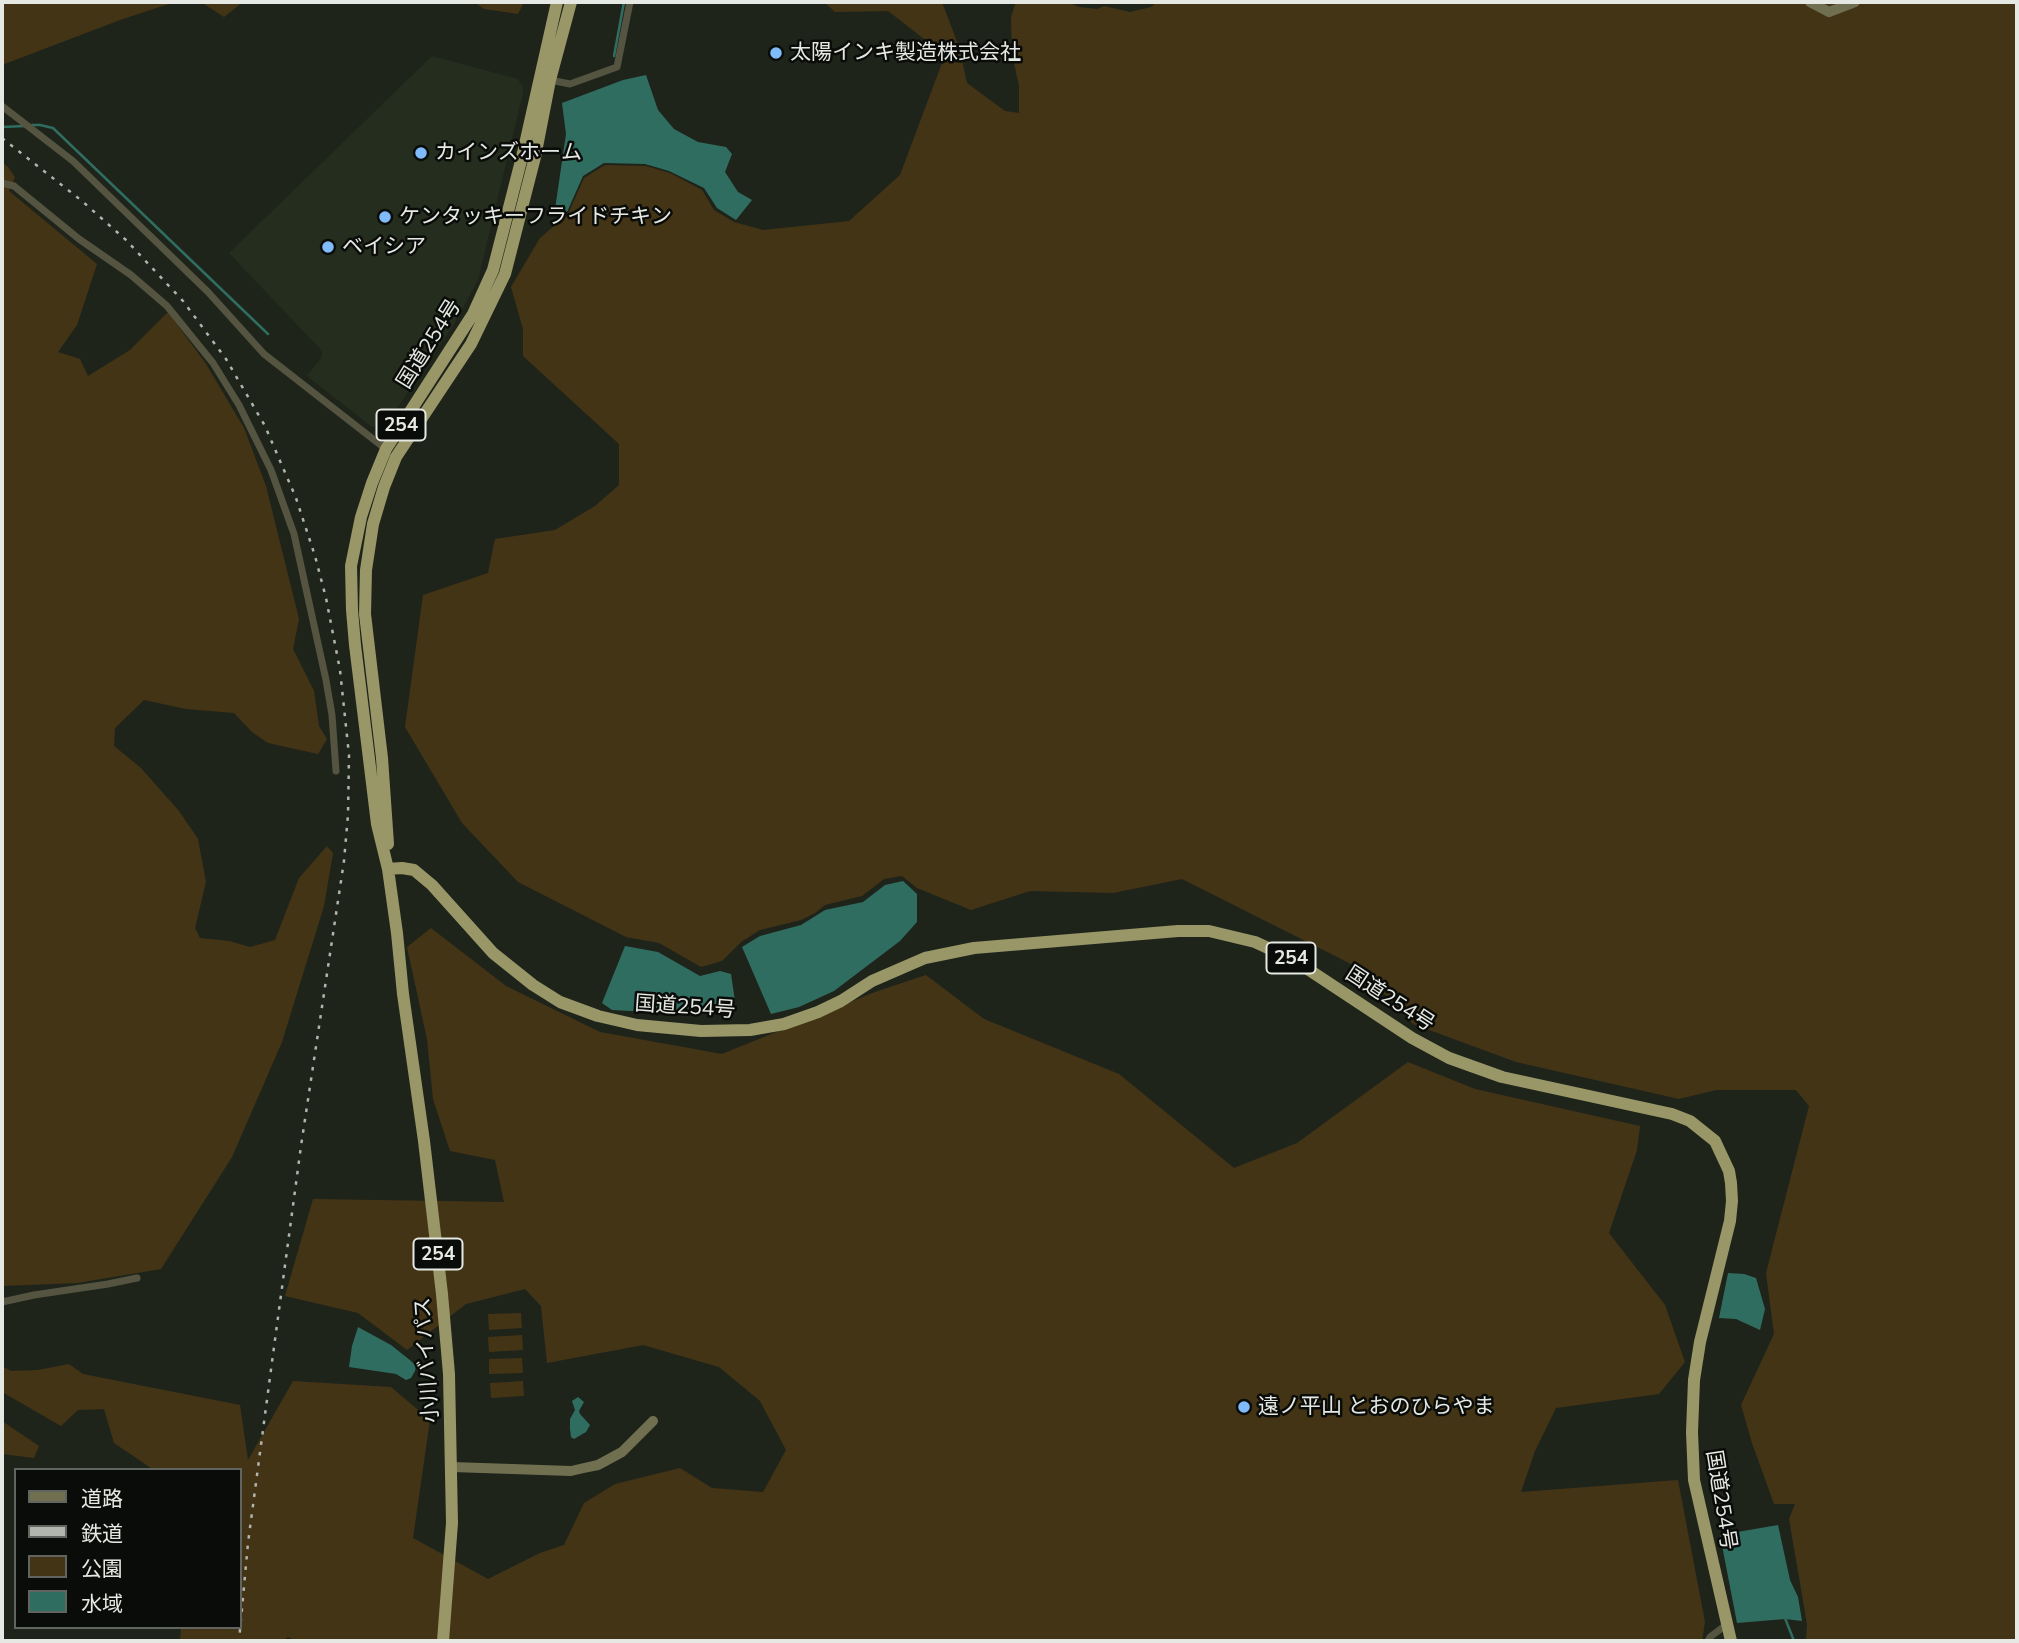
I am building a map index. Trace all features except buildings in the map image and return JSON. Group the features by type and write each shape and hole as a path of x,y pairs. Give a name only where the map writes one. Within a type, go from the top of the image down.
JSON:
{"highway":[{"name":"国道254号","path":"557,2 493,270 473,314 391,453 373,524 366,570 365,603 387,820 388,869 414,870 493,953 542,991 560,1002 598,1016 637,1025 701,1031 750,1030 785,1024 818,1012 872,981 925,958 974,948 1178,931 1209,931 1255,943 1294,960 1379,1017 1449,1058 1502,1077 1672,1114 1690,1121 1715,1141 1722,1153 1729,1171 1732,1200 1723,1255 1700,1342 1694,1380 1692,1432 1694,1480 1731,1641"},
{"name":"国道254号","path":"391,453 471,344 501,283 535,157 550,80 571,2"},
{"name":"小川バイパス","path":"388,869 424,1141 449,1374 452,1523 443,1641"}],"street":[{"path":"550,80 570,84 617,67 630,2"},
{"path":"1810,2 1829,12 1856,2"},
{"path":"2,106 73,161 213,298 264,354 391,453"},
{"path":"2,183 14,186 79,239 131,275 167,306 213,363 239,405 271,470 292,527 327,680 336,771"},
{"path":"2,1302 137,1278"},
{"path":"452,1467 570,1471 598,1465 622,1452 653,1421"},
{"path":"1708,1641 1726,1625"}],"shaded area":[{"path":"432,56 518,79 523,93 478,280 453,326 387,423 372,427 307,376 321,358 322,351 229,253"}],"green space":[{"path":"2,2 175,2 2,65"},
{"path":"201,2 243,2 224,17"},
{"path":"474,2 524,2 518,14 484,9"},
{"path":"824,2 942,2 959,47 967,83 1005,111 1019,113 1019,86 1012,54 1011,17 1016,2 1068,2 1079,7 1097,9 1104,6 1130,12 1151,7 1157,2 2017,2 2017,1641 1806,1641 1807,1624 1789,1519 1795,1504 1774,1504 1741,1405 1774,1334 1766,1273 1809,1106 1796,1090 1716,1090 1679,1099 1516,1062 1413,1024 1361,969 1182,879 1113,893 1030,891 971,910 917,888 902,876 884,879 862,896 825,905 801,920 760,930 741,942 722,961 701,967 659,943 626,937 518,882 462,823 405,727 423,595 488,573 495,539 555,530 595,506 619,485 619,444 523,356 523,329 511,287 540,238 568,214 584,178 605,165 646,166 670,173 702,190 714,210 734,222 763,230 849,221 900,175 945,55 888,11 835,12"},
{"path":"2,162 15,177 9,191 97,264 77,325 58,352 80,359 88,376 130,350 168,312 206,364 244,428 266,486 299,619 293,649 314,691 319,726 327,739 318,754 268,743 252,732 234,713 186,709 144,700 115,728 114,746 141,768 179,811 198,839 206,882 195,928 200,938 229,941 250,947 275,940 299,878 327,846 333,853 324,906 282,1042 232,1157 161,1269 77,1283 2,1286"},
{"path":"431,928 506,986 600,1032 722,1054 875,992 926,975 984,1019 1119,1074 1234,1168 1297,1143 1408,1062 1475,1089 1640,1126 1637,1150 1609,1233 1665,1305 1685,1362 1659,1394 1556,1408 1535,1451 1521,1492 1678,1480 1705,1622 1702,1641 296,1641 288,1637 283,1641 180,1641 181,1629 242,1629 242,1468 151,1468 114,1443 104,1409 78,1410 61,1426 2,1392 2,1366 11,1371 38,1370 69,1364 83,1374 240,1405 248,1460 293,1381 391,1387 430,1420 413,1538 488,1579 540,1553 564,1545 584,1503 615,1484 680,1468 712,1488 763,1492 786,1450 760,1401 719,1367 643,1345 547,1363 541,1306 525,1289 466,1304 407,1350 358,1313 285,1296 313,1199 504,1202 495,1160 450,1151 433,1099 427,1039 407,947"},
{"path":"521,1313 522,1328 489,1330 488,1314"},
{"path":"522,1335 523,1350 489,1352 488,1337"},
{"path":"522,1358 523,1373 489,1374 489,1359"},
{"path":"523,1381 524,1396 491,1398 490,1383"},
{"path":"2,1421 39,1446 34,1458 2,1454"}],"water":[{"path":"646,75 658,110 674,129 698,142 726,147 732,154 725,172 738,192 752,200 736,220 717,208 704,188 669,171 645,164 604,163 583,176 567,212 554,216 566,134 562,103 623,80"},
{"path":"903,881 917,894 917,922 900,941 834,991 799,1007 771,1014 742,947 760,936 801,925 825,910 863,902 885,885"},
{"path":"625,946 658,952 700,976 720,971 731,974 735,1001 728,1013 696,1007 667,1013 612,1010 602,1003"},
{"path":"1728,1273 1756,1278 1765,1309 1760,1330 1736,1319 1719,1318"},
{"path":"358,1327 391,1345 411,1361 416,1366 411,1378 406,1380 396,1374 349,1367"},
{"path":"578,1397 584,1402 580,1414 590,1425 586,1432 574,1439 571,1437 570,1419 575,1410 572,1401"},
{"path":"1778,1525 1802,1621 1785,1619 1737,1623 1720,1535"}],"waterway":[{"path":"614,56 624,2"},
{"path":"32,125 53,128 268,334"},
{"path":"2,127 25,126"},
{"path":"1785,1618 1794,1641"}],"railway":[{"path":"2,138 82,201 126,240 183,301 226,359 265,426 296,498 326,598 340,670 349,755 344,861 301,1146 248,1543 242,1608"},
{"path":"239,1641 240,1629"}],"place":[{"name":"太陽インキ製造株式会社","path":"776,53"},
{"name":"カインズホーム","path":"421,153"},
{"name":"ケンタッキーフライドチキン","path":"385,217"},
{"name":"ベイシア","path":"328,247"},
{"name":"遠ノ平山 とおのひらやま","path":"1244,1407"}]}
